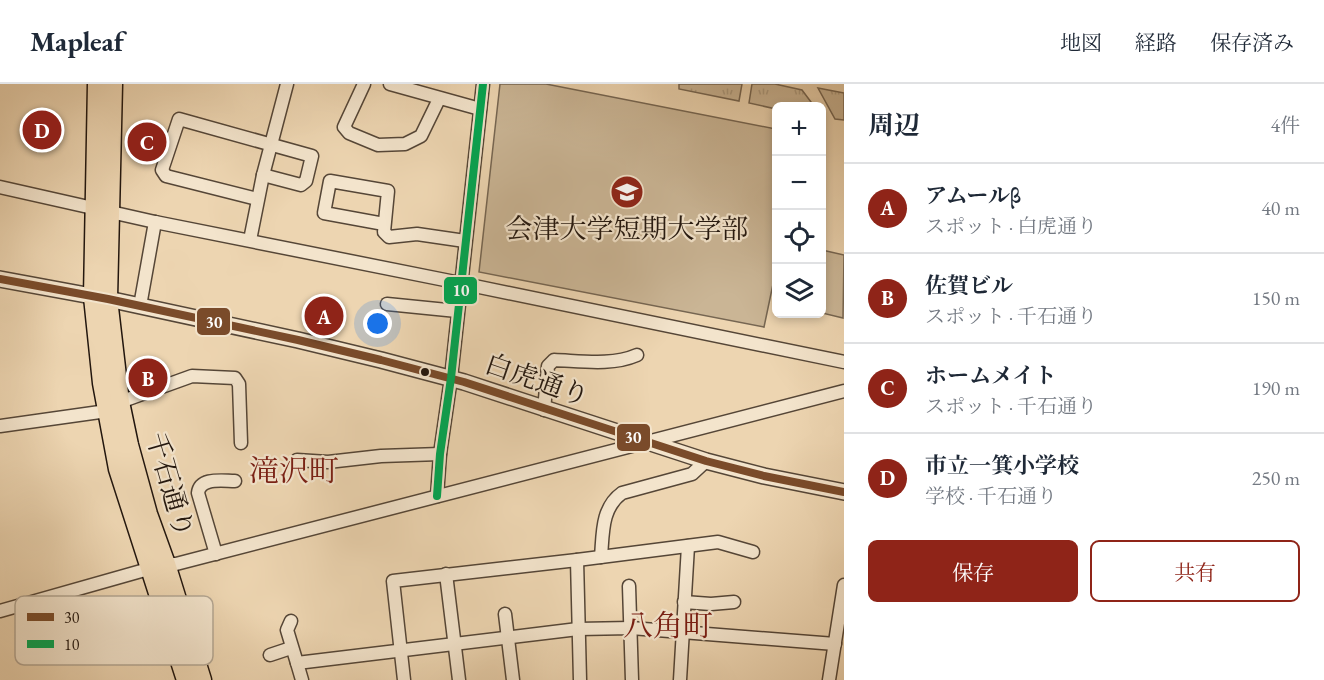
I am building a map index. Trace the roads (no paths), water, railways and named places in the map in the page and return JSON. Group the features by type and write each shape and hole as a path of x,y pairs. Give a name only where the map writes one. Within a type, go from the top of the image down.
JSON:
{"main road":[{"name":"千石通り","path":"97,84 102,210 101,298 113,406 129,445 145,502 165,596"},
{"name":"千石通り","path":"102,210 113,84"},
{"name":"千石通り","path":"158,567 169,596"},
{"name":"千石通り","path":"182,665 186,680"},
{"name":"千石通り","path":"196,665 202,680"}],"street":[{"path":"250,240 257,199 287,84"},
{"path":"363,84 344,127 345,131 378,146 405,144 421,136 435,98 435,84"},
{"path":"390,84 480,109"},
{"path":"437,496 483,84"},
{"path":"257,199 166,176 162,171 179,119 312,156 306,181 301,185 263,175"},
{"path":"384,224 324,213 330,181 388,191 384,232 389,237 417,234 465,241"},
{"path":"0,187 155,222 844,362"},
{"path":"140,306 155,222"},
{"name":"白虎通り","path":"0,279 298,339 451,378 706,461 764,476 844,492"},
{"path":"387,304 457,311"},
{"path":"544,410 548,366 554,360 599,362 637,356"},
{"path":"0,426 113,406 192,376 235,378 239,384 241,443"},
{"path":"54,596 158,567 216,554 844,391"},
{"path":"297,460 328,462 381,456 440,454"},
{"path":"602,557 603,525 614,499 622,493 692,474 706,461"},
{"path":"216,554 198,493 199,488 202,484 210,482 235,481"},
{"path":"404,680 393,581 718,542 753,552"},
{"path":"680,680 688,546"},
{"path":"577,560 580,680"},
{"path":"446,574 459,680"},
{"path":"829,680 838,638 844,585"},
{"path":"629,586 632,680"},
{"path":"684,602 711,604 734,602"},
{"path":"0,611 15,607"},
{"path":"505,614 513,680"},
{"path":"291,621 287,630 302,680"},
{"path":"297,663 578,628 631,628 682,633 838,638"},
{"path":"270,655 291,648"}],"place":[{"name":"市立一箕小学校","path":"42,130"},
{"name":"ホームメイト","path":"147,142"},
{"name":"会津大学短期大学部","path":"627,192"},
{"name":"アムールβ","path":"324,316"},
{"name":"佐賀ビル","path":"148,378"}],"district":[{"name":"滝沢町","path":"294,471"},
{"name":"八角町","path":"668,626"}]}
